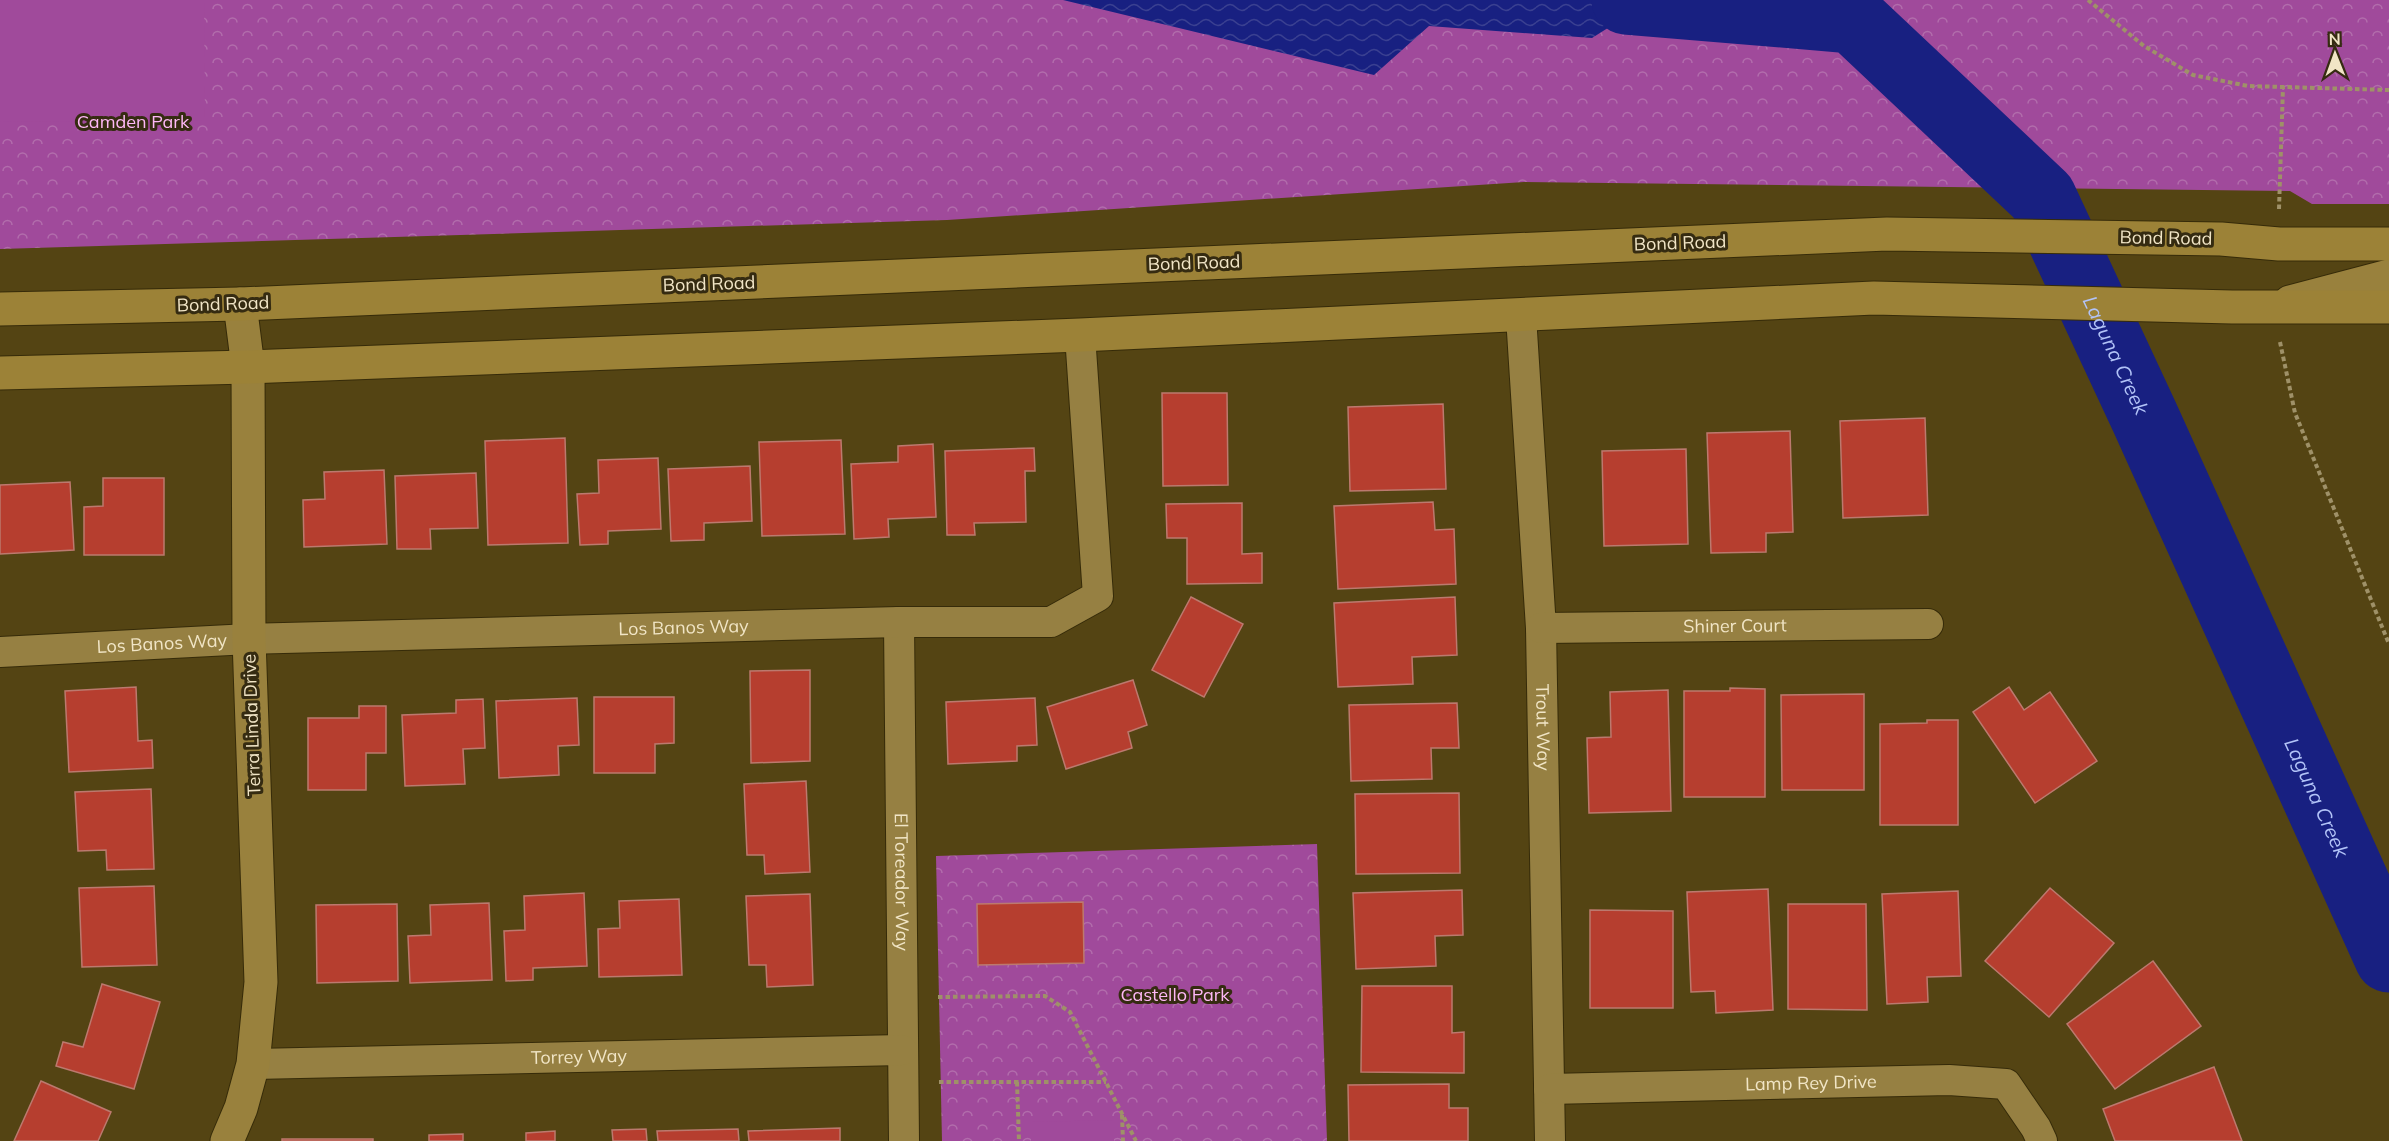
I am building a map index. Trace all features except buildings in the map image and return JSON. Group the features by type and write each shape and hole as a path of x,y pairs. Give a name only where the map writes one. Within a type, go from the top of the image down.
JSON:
{"main road":[{"name":"Bond Road","path":"0,309 240,304 1887,234 2221,239 2279,244 2389,244"},
{"path":"0,373 248,367 1080,335 1874,298 2232,307 2280,305 2389,307"}],"street":[{"path":"2280,305 2389,276"},
{"name":"Terra Linda Drive","path":"226,1141 241,1108 253,1064 261,982 249,639 248,367 240,304"},
{"name":"Trout Way","path":"1521,316 1541,628 1550,1141"},
{"name":"Los Banos Way","path":"0,652 249,639 899,622 1051,622 1098,596 1080,335"},
{"name":"El Toreador Way","path":"899,622 904,1141"},
{"name":"Shiner Court","path":"1541,628 1928,624"},
{"name":"Torrey Way","path":"253,1064 902,1050"},
{"name":"Lamp Rey Drive","path":"1549,1089 1949,1080 2006,1084 2036,1128 2042,1141"}],"path":[{"path":"2088,0 2144,46 2193,75 2248,86 2389,90"},
{"path":"2279,205 2283,87"},
{"path":"2280,342 2295,413 2389,644"},
{"path":"937,997 1045,996 1070,1012 1136,1141"},
{"path":"928,1082 1106,1082"},
{"path":"1017,1082 1019,1141"},
{"path":"1122,1113 1123,1141"}],"green space":[{"name":"Camden Park","path":"0,0 2389,0 2389,204 2312,204 2290,191 1524,182 947,220 0,249"},
{"path":"0,0 204,0 205,120 0,122"},
{"name":"Castello Park","path":"1317,844 1327,1141 942,1141 936,856"},
{"path":"1114,1120 1114,1141 1031,1141 1031,1122"}],"water":[{"path":"1063,0 1645,0 1649,2 1592,38 1429,26 1374,75"}],"waterway":[{"name":"Laguna Creek","path":"1626,0 1853,19 2042,197 2145,418 2389,958"}]}
